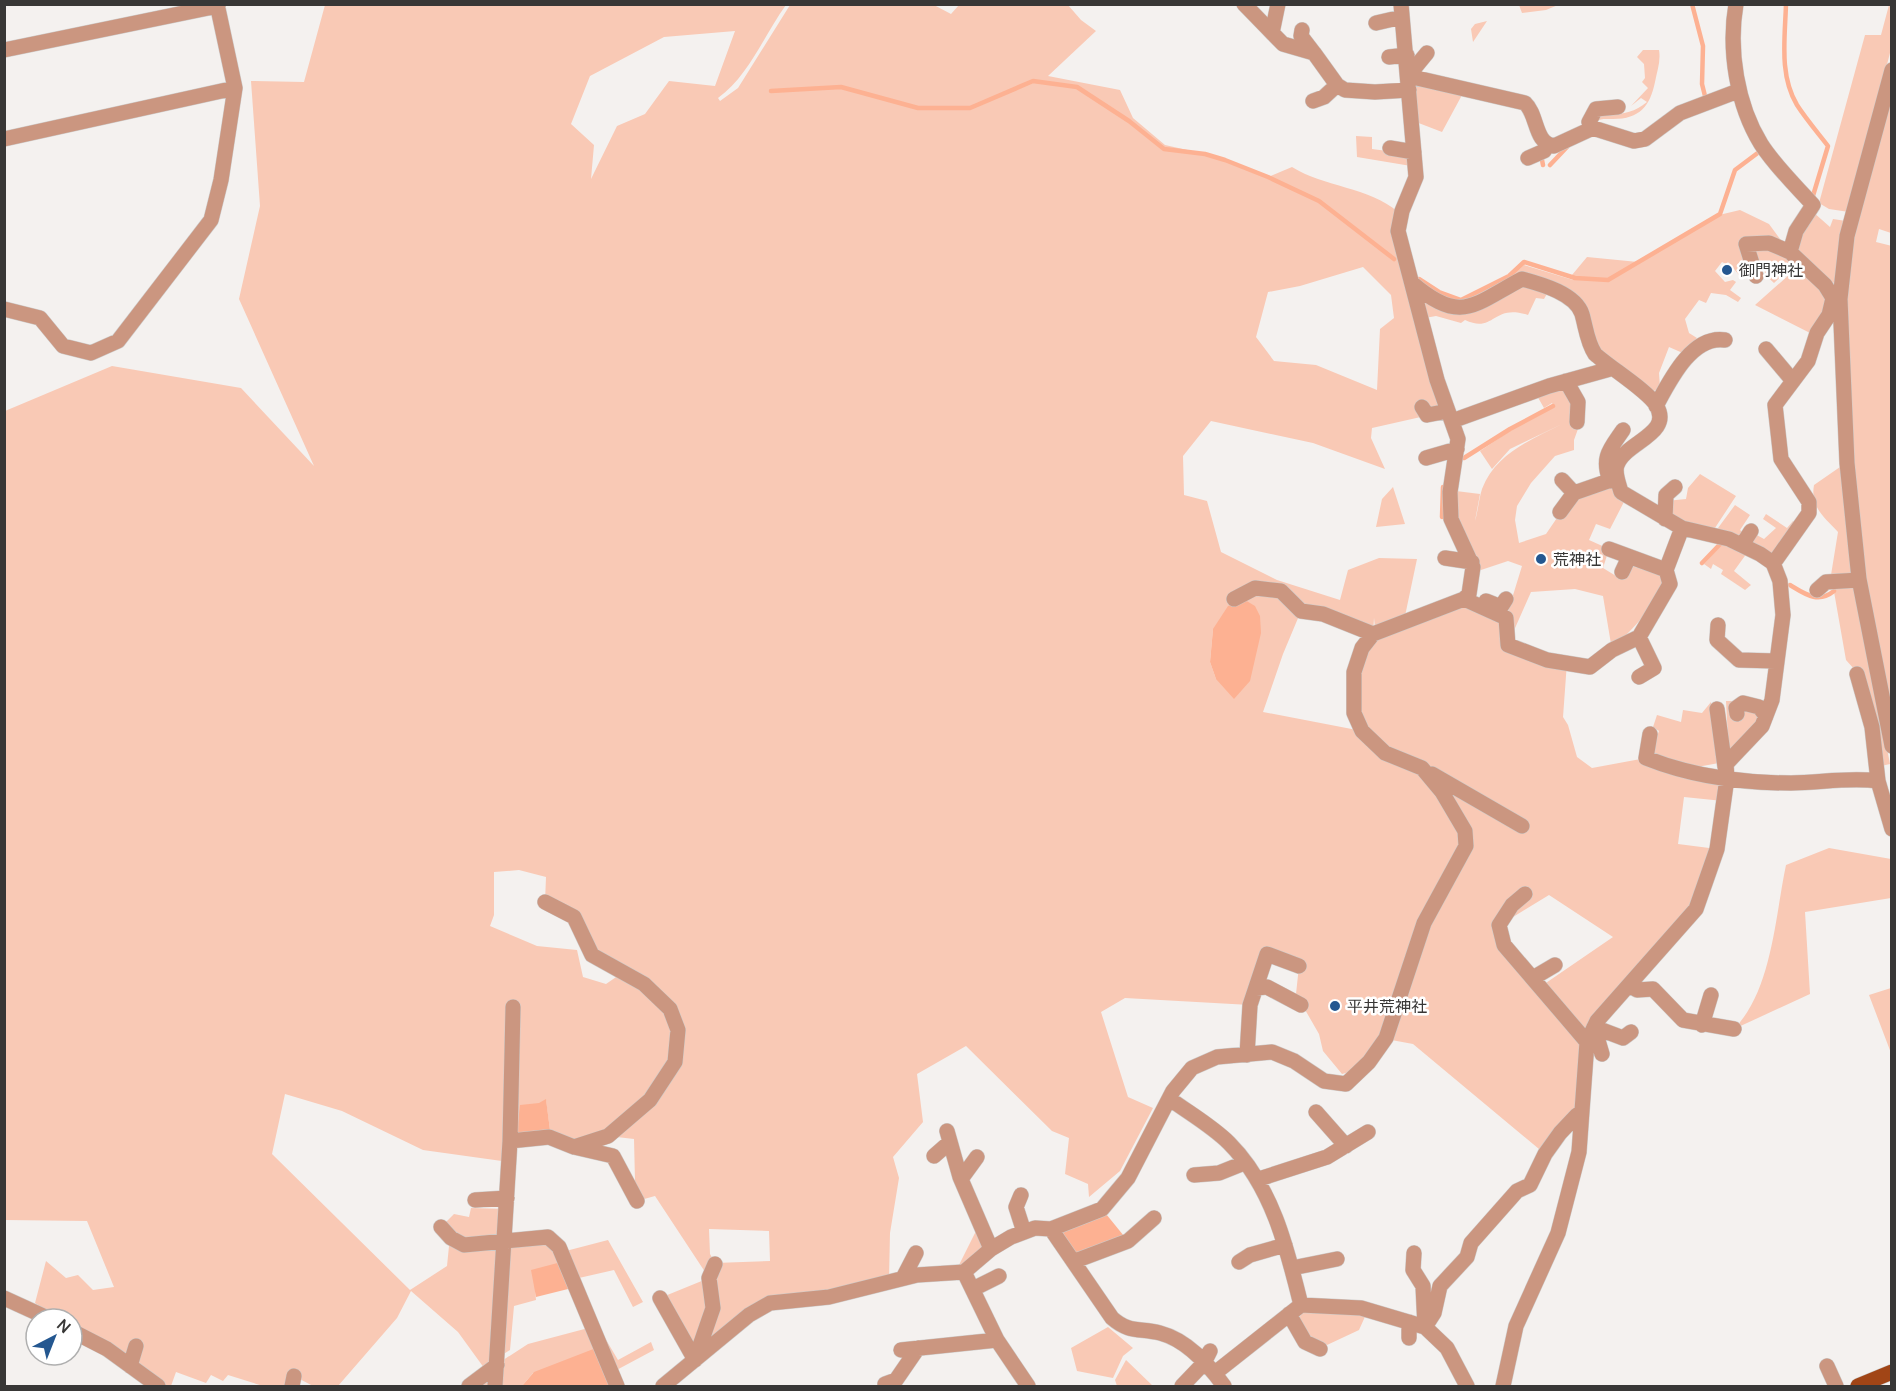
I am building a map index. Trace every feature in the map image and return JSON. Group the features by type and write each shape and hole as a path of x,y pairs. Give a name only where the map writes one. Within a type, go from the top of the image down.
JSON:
{"main road":[{"path":"1858,1386 1892,1372"}],"street":[{"path":"1244,4 1282,44 1314,53"},
{"path":"1258,4 1272,33"},
{"path":"1272,33 1278,4"},
{"path":"1736,4 1732,26 1738,91 1762,146 1813,205 1796,231 1790,252"},
{"path":"4,50 218,5 235,88 221,180 211,220 118,340 91,353 63,346 40,318 4,309"},
{"path":"1376,23 1401,10 1407,55 1416,177 1397,205 1398,231 1458,439 1449,492 1451,519 1472,562 1474,574 1466,596"},
{"path":"1302,30 1301,36 1314,53 1330,87"},
{"path":"1409,83 1427,53"},
{"path":"1389,57 1407,55"},
{"path":"1892,70 1847,236 1836,298 1847,463 1859,580 1892,746"},
{"path":"1313,100 1330,87 1353,91 1409,83 1525,103 1531,108 1540,138 1548,145 1554,146 1593,128"},
{"path":"4,139 235,88"},
{"path":"1618,107 1596,109 1589,122 1593,128 1634,141 1645,139 1680,113 1738,91"},
{"path":"1528,158 1544,151 1548,145"},
{"path":"1389,148 1414,152"},
{"path":"1756,276 1746,244 1769,243 1790,252 1836,298"},
{"path":"1412,283 1441,305 1451,308 1468,308 1522,279 1541,285 1575,302 1581,311 1589,345 1595,354 1610,369 1656,405 1660,420 1655,431 1631,448 1617,465 1613,479"},
{"path":"1773,564 1809,513 1809,502 1782,459 1774,395 1793,381 1808,361 1817,333 1836,298"},
{"path":"1656,405 1664,390 1704,339 1725,340"},
{"path":"1766,349 1793,381"},
{"path":"1422,407 1427,415 1450,416 1527,401 1566,381 1610,369"},
{"path":"1566,381 1578,402 1577,422"},
{"path":"1623,430 1611,447 1604,466 1621,492 1682,528 1729,538 1742,545 1773,564 1780,581 1783,615 1775,661 1773,700 1762,726 1726,773"},
{"path":"1426,458 1457,449"},
{"path":"1560,512 1574,493 1613,479"},
{"path":"1562,480 1574,493"},
{"path":"1665,519 1666,495 1675,487"},
{"path":"1466,596 1506,618 1509,627 1508,645 1547,660 1590,667 1612,650 1639,637 1670,584 1666,570 1682,528"},
{"path":"1742,545 1751,531"},
{"path":"1609,549 1666,570"},
{"path":"1622,572 1629,556"},
{"path":"1445,558 1472,562"},
{"path":"1823,581 1859,580"},
{"path":"1234,599 1255,588 1281,591 1301,610 1323,614 1373,634"},
{"path":"1506,599 1500,607 1466,596 1373,634 1362,648 1354,672 1354,713 1362,731 1384,752 1422,768 1522,826"},
{"path":"1718,625 1717,640 1739,660 1775,661"},
{"path":"1639,637 1654,668 1639,677"},
{"path":"1857,674 1872,729 1878,781 1892,829"},
{"path":"1737,714 1736,708 1743,703 1759,707 1766,716"},
{"path":"1503,1386 1516,1326 1558,1233 1579,1152 1587,1042 1594,1027 1696,909 1717,849 1726,773 1717,709"},
{"path":"1650,734 1646,758 1673,768 1791,783 1854,779 1878,781"},
{"path":"663,1386 748,1316 770,1303 829,1297 903,1278 964,1272 991,1249 1024,1232 1035,1228 1051,1229 1102,1209 1128,1178 1170,1099 1192,1068 1217,1057 1272,1052 1294,1060 1324,1082 1346,1084 1369,1062 1386,1038 1424,923 1466,846 1465,831 1442,792 1422,768"},
{"path":"1525,894 1512,905 1499,925 1504,945 1587,1042"},
{"path":"545,902 574,917 592,955 644,984 670,1009 678,1030 675,1062 650,1100 608,1136 574,1147"},
{"path":"1247,1055 1250,1005 1267,954 1299,966"},
{"path":"1533,978 1555,965"},
{"path":"1629,985 1637,990 1653,989 1683,1020 1734,1029"},
{"path":"1256,988 1267,987 1301,1005"},
{"path":"1702,1025 1710,995"},
{"path":"495,1386 510,1141 513,1007"},
{"path":"1594,1027 1623,1038 1631,1032"},
{"path":"1594,1027 1602,1054"},
{"path":"1170,1099 1229,1143 1259,1179 1286,1245 1292,1268 1295,1309 1305,1342 1320,1349"},
{"path":"1316,1112 1346,1146"},
{"path":"1182,1386 1210,1362 1295,1309 1361,1308 1409,1330 1425,1327 1434,1312 1440,1286 1467,1257 1471,1243 1517,1191 1530,1185 1545,1154 1560,1132 1577,1115 1581,1114"},
{"path":"1259,1179 1327,1157 1368,1132"},
{"path":"934,1156 949,1136 961,1179 991,1249"},
{"path":"510,1141 549,1137 574,1147 613,1156 637,1201"},
{"path":"961,1179 977,1156"},
{"path":"1194,1175 1219,1173 1244,1163"},
{"path":"1021,1195 1016,1207 1024,1232"},
{"path":"475,1200 507,1198"},
{"path":"1075,1261 1128,1241 1154,1218"},
{"path":"441,1227 451,1238 464,1245 548,1237 559,1247 617,1386"},
{"path":"1051,1229 1112,1318 1124,1329 1160,1333 1182,1341 1210,1362 1224,1386"},
{"path":"1239,1262 1250,1255 1286,1245"},
{"path":"903,1278 916,1253"},
{"path":"1414,1253 1413,1270 1423,1286 1425,1327 1447,1348 1467,1386"},
{"path":"1292,1268 1336,1259"},
{"path":"695,1360 713,1308 709,1278 715,1263"},
{"path":"964,1272 997,1340 1028,1386"},
{"path":"973,1289 999,1276"},
{"path":"1425,1327 1432,1304 1432,1283"},
{"path":"4,1298 24,1307"},
{"path":"660,1298 695,1360"},
{"path":"84,1337 107,1349 158,1386"},
{"path":"901,1350 997,1340"},
{"path":"130,1366 136,1346"},
{"path":"885,1384 896,1380 918,1348"},
{"path":"470,1386 497,1365"},
{"path":"1827,1366 1836,1386"}],"shaded area":[{"path":"1519,4 1558,5 1546,10 1522,13"},
{"path":"325,5 786,5 739,78 718,98 720,101 738,88 790,5 934,5 951,14 959,5 1068,5 1081,20 1096,31 1048,76 1120,90 1133,118 1165,145 1205,154 1268,177 1292,167 1318,179 1374,197 1398,212 1443,412 1372,428 1371,438 1385,469 1313,443 1211,421 1183,456 1184,495 1207,501 1221,552 1277,580 1340,600 1348,570 1379,558 1417,559 1405,616 1375,627 1374,618 1373,633 1464,599 1506,618 1522,566 1508,561 1478,571 1457,516 1456,491 1480,494 1475,521 1482,489 1496,466 1527,442 1562,424 1510,449 1492,469 1480,451 1513,429 1554,407 1552,403 1544,408 1536,394 1565,386 1578,429 1574,440 1574,450 1555,456 1531,483 1517,506 1515,520 1519,543 1546,534 1574,493 1604,483 1627,496 1610,529 1596,524 1589,540 1609,549 1603,568 1616,576 1628,565 1666,576 1659,595 1644,615 1612,650 1603,596 1575,589 1531,592 1508,644 1567,662 1563,717 1568,725 1577,757 1592,768 1646,758 1727,778 1723,801 1684,797 1678,844 1717,849 1696,909 1597,1021 1582,1104 1545,1154 1413,1044 1386,1039 1353,1071 1342,1074 1323,1051 1319,1034 1296,994 1299,966 1267,954 1250,1005 1125,998 1101,1012 1128,1097 1153,1108 1120,1171 1089,1197 1088,1184 1065,1174 1069,1138 1052,1131 966,1046 917,1074 923,1122 893,1157 899,1178 890,1233 889,1280 780,1302 695,1360 660,1298 709,1278 655,1196 637,1201 627,1184 635,1181 634,1139 608,1136 574,1147 551,1138 546,1100 517,1128 509,1162 423,1150 342,1111 285,1094 272,1154 410,1290 447,1266 450,1236 441,1227 454,1214 469,1217 471,1208 506,1209 504,1241 548,1237 562,1252 608,1240 643,1302 633,1307 614,1270 535,1288 536,1300 514,1306 510,1350 497,1358 497,1364 528,1344 592,1327 602,1357 533,1373 522,1386 469,1386 487,1372 458,1332 411,1291 397,1318 338,1386 313,1386 294,1376 292,1386 263,1386 228,1375 223,1381 211,1375 206,1383 176,1372 171,1386 158,1386 84,1339 84,1307 41,1307 35,1303 46,1261 66,1278 78,1275 93,1290 114,1287 87,1221 5,1220 5,411 112,366 241,388 314,466 239,299 260,206 251,81 304,82","holes":["735,31 715,86 669,81 645,114 617,126 591,179 594,145 571,124 590,76 664,37","1363,267 1391,295 1394,318 1380,329 1377,390 1316,365 1274,361 1256,337 1268,292 1300,286","1301,611 1372,634 1354,672 1362,731 1263,712","1213,629 1216,679 1210,662","519,870 546,877 545,902 574,917 592,955 622,973 606,984 583,977 577,950 537,946 490,926 494,915 494,872","1549,895 1613,937 1540,987 1492,930","709,1229 769,1231 770,1261 715,1263 710,1254"]},
{"path":"1889,5 1891,5 1891,49 1849,212 1829,209 1819,203 1865,35 1881,35"},
{"path":"1487,21 1473,42 1471,29 1475,24"},
{"path":"1643,50 1659,50 1653,90 1647,104 1637,114 1630,117 1601,119 1595,122 1601,114 1625,113 1647,102 1641,98 1631,106 1648,88 1642,82 1645,78 1644,64 1637,57"},
{"path":"1891,83 1891,233 1879,229 1876,242 1892,246 1891,745 1859,580 1840,299"},
{"path":"1418,85 1462,95 1442,132 1416,122 1413,87"},
{"path":"1356,136 1372,137 1372,149 1410,154 1411,166 1357,157"},
{"path":"1740,210 1769,224 1786,247 1752,238 1749,268 1740,276 1728,262 1726,264 1722,262 1715,271 1725,282 1733,280 1736,282 1730,290 1741,298 1738,302 1726,295 1711,293 1706,303 1699,300 1685,319 1689,333 1697,338 1685,354 1669,347 1659,373 1660,387 1651,393 1594,346 1586,312 1542,280 1490,292 1450,306 1438,294 1460,302 1511,277 1524,265 1573,280 1572,275 1587,257 1638,262 1719,215"},
{"path":"1813,212 1830,227 1833,219 1846,221 1835,282 1830,284 1796,249"},
{"path":"1755,244 1792,261 1786,272 1774,283 1756,262"},
{"path":"1797,262 1827,299 1814,335 1755,305 1790,274"},
{"path":"1523,281 1549,290 1544,299 1536,298 1528,315 1516,312 1507,313 1482,323 1465,320 1461,323 1436,316 1425,318 1419,294 1443,311"},
{"path":"1840,467 1852,574 1831,575 1838,532 1819,511 1813,493 1814,485"},
{"path":"1700,474 1736,496 1711,534 1665,519 1666,501 1686,499 1688,488"},
{"path":"1393,487 1405,524 1376,527 1382,499"},
{"path":"1735,505 1750,515 1740,530 1745,534 1742,539 1720,533 1718,528"},
{"path":"1766,514 1787,528 1793,521 1798,524 1771,559 1746,542 1753,533 1764,539 1776,528 1763,519"},
{"path":"1724,542 1747,553 1734,571 1751,585 1745,590 1721,574 1723,570 1713,564 1711,569 1704,564"},
{"path":"1855,584 1890,764 1881,766 1863,679 1846,660 1833,586"},
{"path":"1245,600 1255,606 1260,616 1261,633 1250,681 1234,699 1216,679 1210,662 1213,629 1228,606"},
{"path":"1726,701 1732,701 1729,709 1745,707 1759,712 1753,730 1729,756"},
{"path":"1711,702 1719,763 1697,767 1651,753 1659,731 1653,727 1657,715 1681,722 1683,710 1702,713"},
{"path":"1829,848 1891,859 1891,898 1805,912 1810,994 1734,1029 1747,1013 1764,974 1775,929 1786,865"},
{"path":"1892,988 1891,1053 1869,995"},
{"path":"546,1099 551,1138 516,1141 520,1105 539,1103"},
{"path":"1102,1209 1128,1241 1075,1261 1051,1229"},
{"path":"980,1223 991,1249 955,1273"},
{"path":"565,1261 576,1287 536,1297 531,1270"},
{"path":"1368,1310 1359,1330 1327,1345 1309,1340 1298,1320 1302,1313"},
{"path":"1108,1327 1133,1348 1123,1356 1113,1378 1077,1371 1071,1348"},
{"path":"605,1338 618,1360 651,1342 654,1350 611,1373"},
{"path":"596,1348 612,1386 522,1386 534,1372"},
{"path":"1126,1360 1153,1386 1117,1386 1115,1380"}],"waterway":[{"path":"1692,4 1703,46 1702,84 1705,96"},
{"path":"1786,4 1784,56 1791,93 1808,121 1828,146 1812,199"},
{"path":"771,91 841,87 918,108 970,108 1033,81 1077,87 1129,121 1164,149 1205,154 1225,160 1319,201 1394,259"},
{"path":"1550,165 1567,147"},
{"path":"1419,279 1439,292 1461,300 1509,276 1524,262 1575,278 1608,280 1720,214 1735,170 1759,152"},
{"path":"1541,155 1543,165"},
{"path":"1464,458 1510,429 1553,406"},
{"path":"1442,517 1443,487"},
{"path":"1702,563 1723,541"},
{"path":"1790,585 1817,597 1834,591"}],"place":[{"name":"御門神社","path":"1727,270"},
{"name":"荒神社","path":"1541,559"},
{"name":"平井荒神社","path":"1335,1006"}]}
